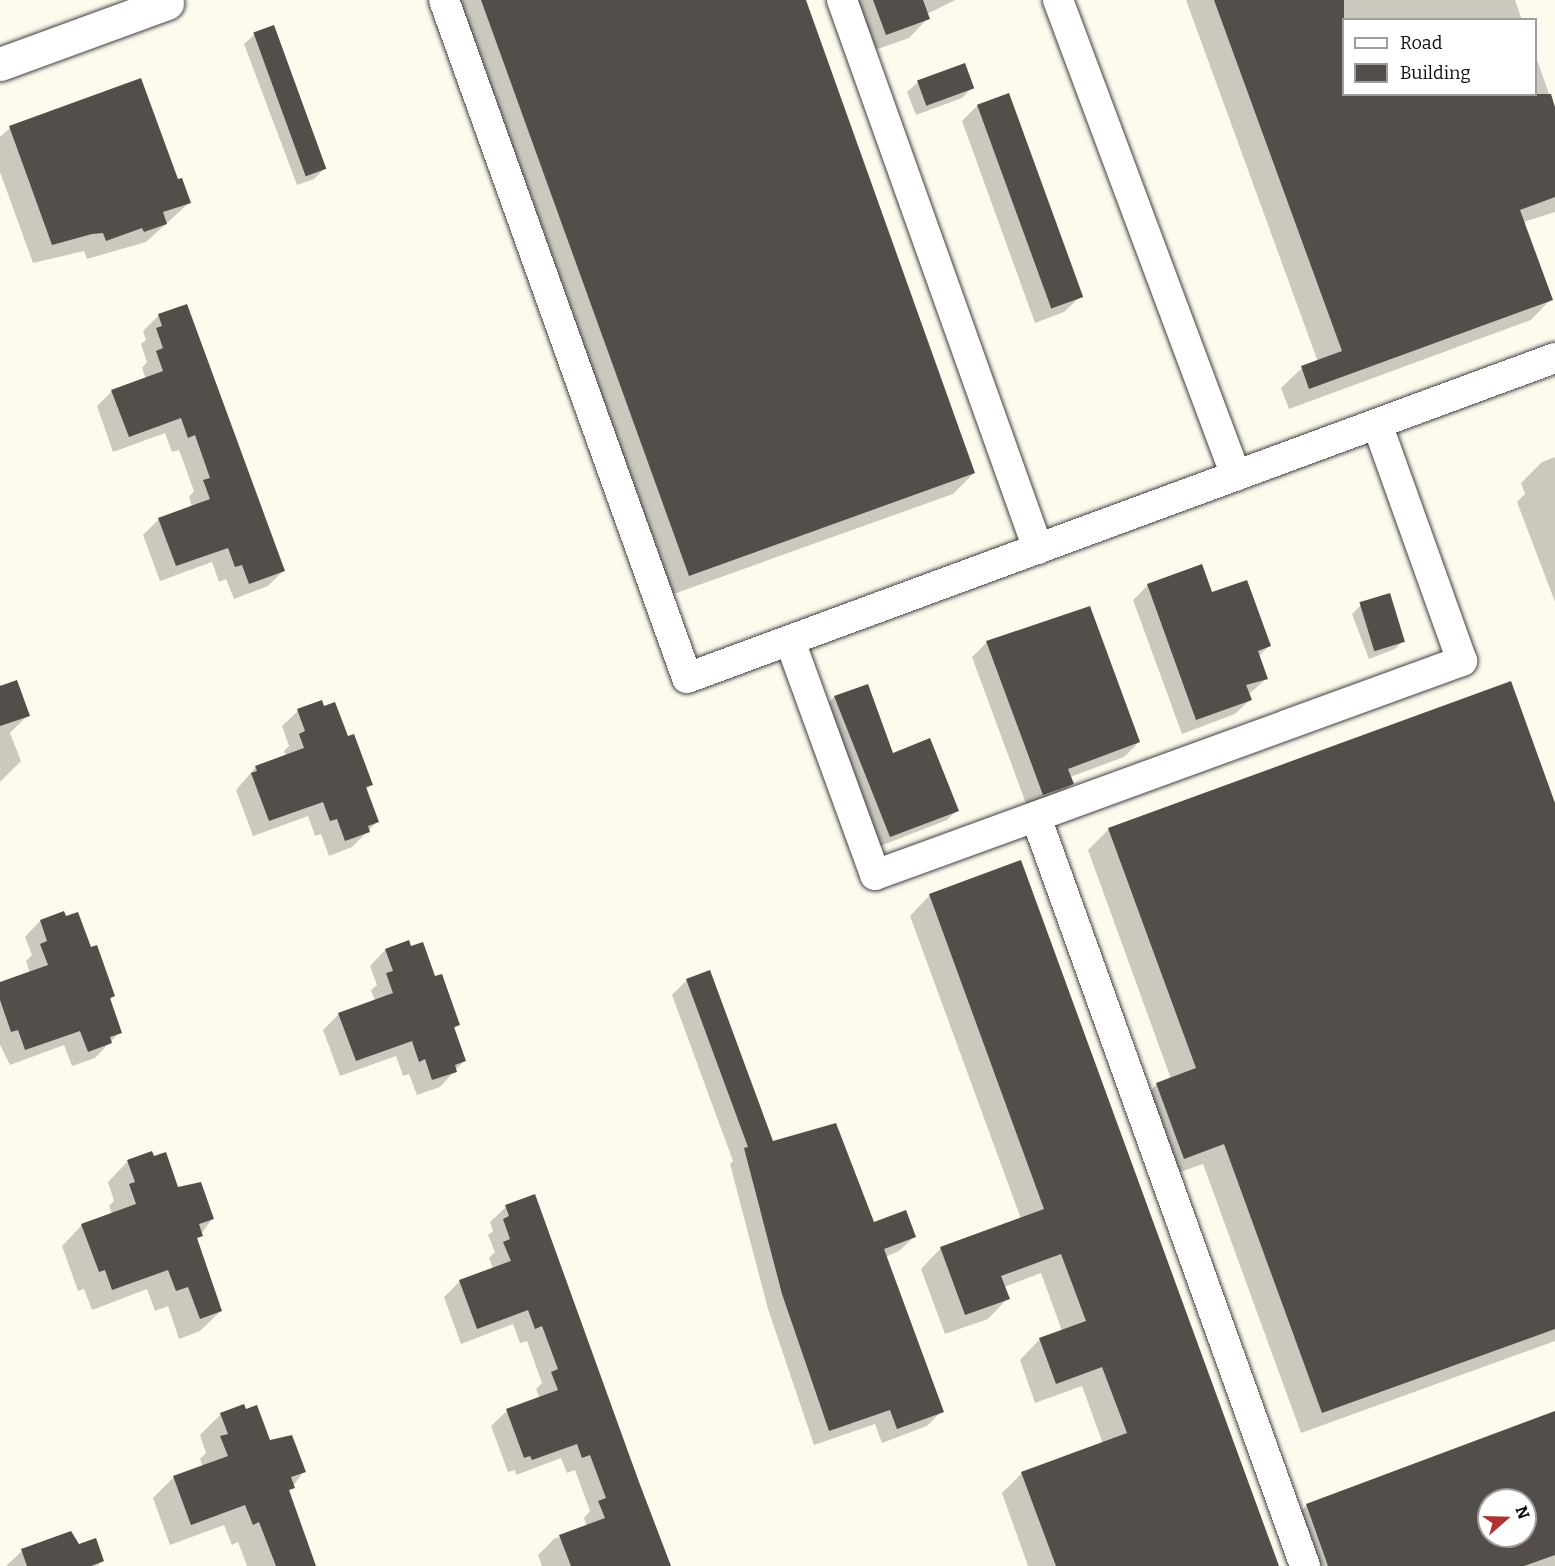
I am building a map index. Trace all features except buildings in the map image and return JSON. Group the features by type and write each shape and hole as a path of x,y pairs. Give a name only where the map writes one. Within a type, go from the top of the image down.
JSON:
{"street":[{"path":"444,0 687,678 1555,358"},
{"path":"842,0 1038,549"},
{"path":"1058,0 1236,476"},
{"path":"0,64 167,3"},
{"path":"790,640 875,875 1462,661 1377,424"},
{"path":"1036,816 1305,1566"}]}
